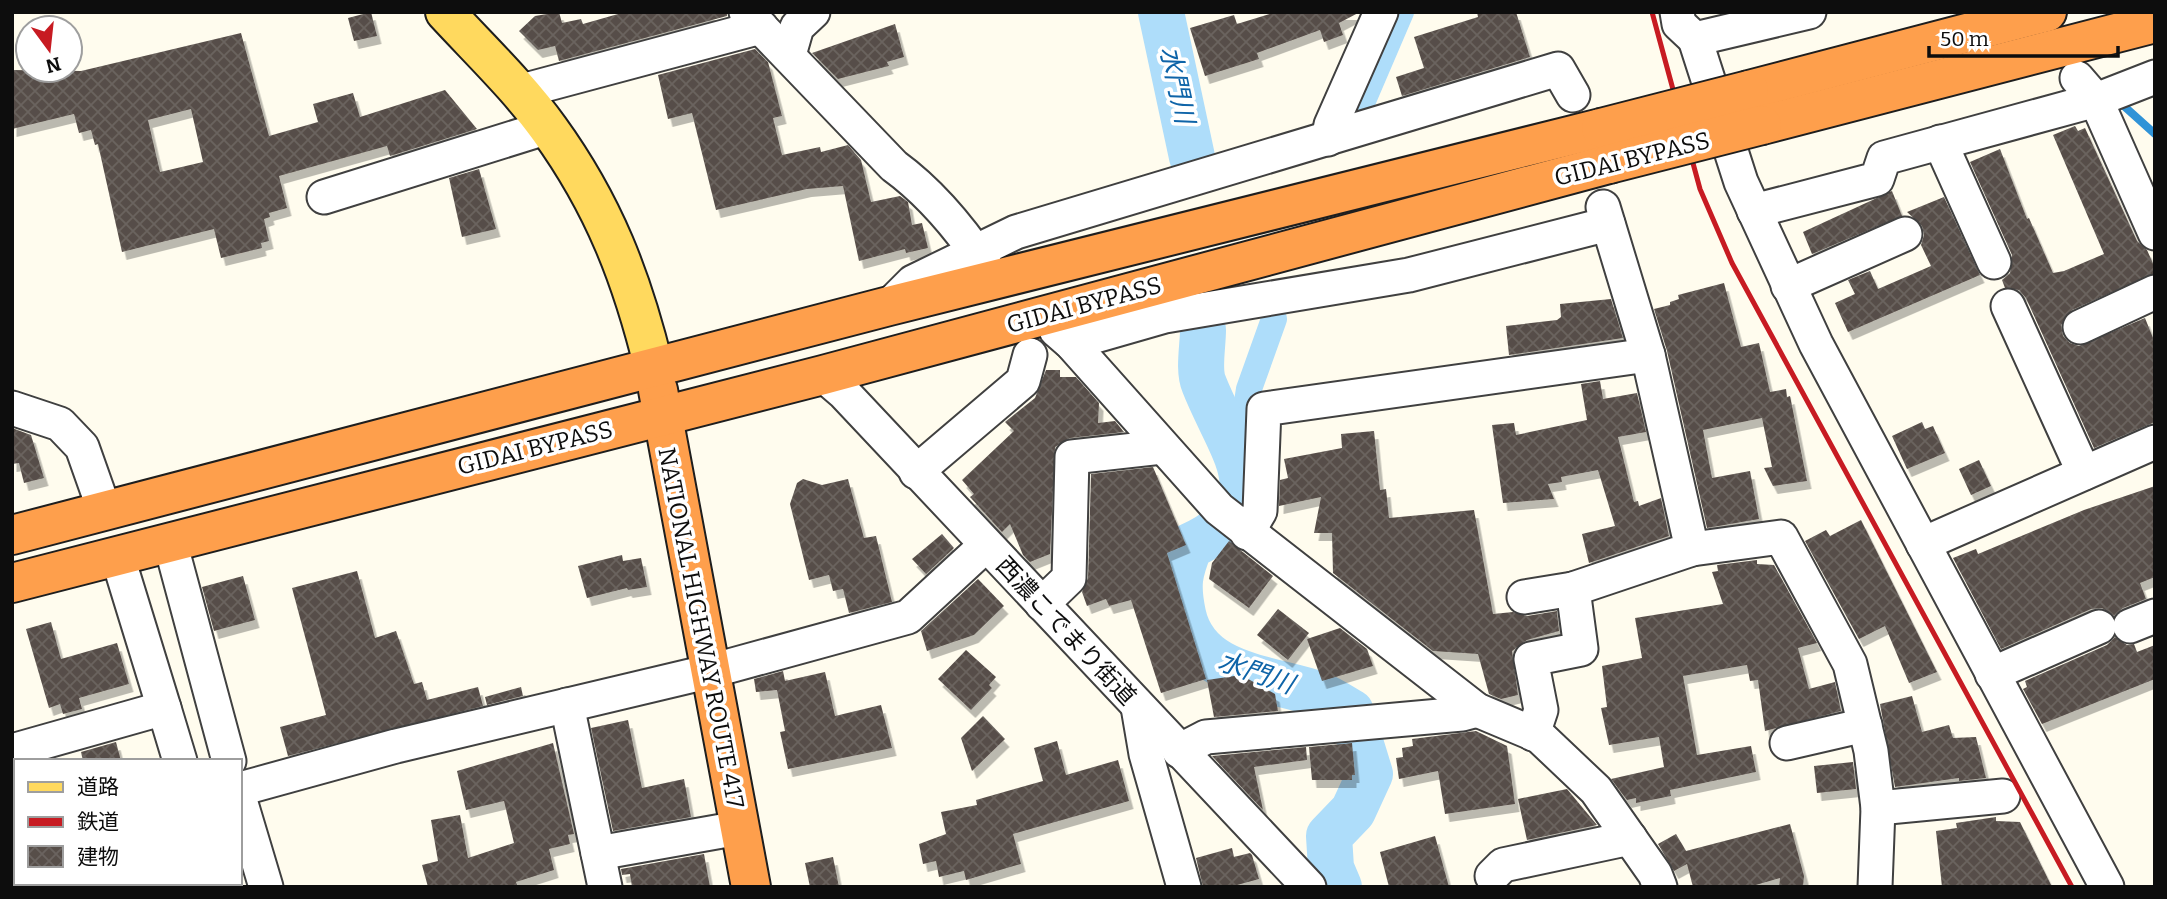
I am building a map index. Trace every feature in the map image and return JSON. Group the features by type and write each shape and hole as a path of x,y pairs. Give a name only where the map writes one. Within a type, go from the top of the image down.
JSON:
{"highway":[{"name":"GIDAI BYPASS","path":"12,583 823,375 1061,328 1605,146 1749,90 2048,12"},
{"name":"GIDAI BYPASS","path":"12,535 889,306 986,266 1605,146 1762,125 2155,23"},
{"name":"NATIONAL HIGHWAY ROUTE 417","path":"654,368 751,887"}],"main road":[{"path":"445,12 548,127 581,178 612,235 638,300 654,368"}],"street":[{"path":"789,55 797,27 813,12"},
{"path":"1328,139 1331,125 1381,12"},
{"path":"1677,12 1679,24 1695,39 1741,182 1815,344 2107,887"},
{"path":"1695,39 1809,12"},
{"path":"518,92 753,20 894,166 913,179 986,266 1016,232 1558,69 1573,94"},
{"path":"1754,211 1877,179 1884,158 1940,142 2086,89 2155,77"},
{"path":"2086,89 2155,233"},
{"path":"324,197 548,127"},
{"path":"1940,142 1994,262"},
{"path":"1061,328 1165,316 1409,275 1606,215 1648,355 1692,549"},
{"path":"1788,286 1905,234"},
{"path":"2080,327 2155,292"},
{"path":"2008,306 2084,473"},
{"path":"1061,328 1162,447 1236,524 1342,603 1477,710 1534,734 1596,790 1655,874 1660,887"},
{"path":"916,472 1023,381 1030,355"},
{"path":"1236,524 1260,511 1264,409 1648,355"},
{"name":"西濃こでまり街道","path":"823,375 844,393 1309,887"},
{"path":"12,408 61,424 82,447 117,509"},
{"path":"1923,544 2155,442"},
{"path":"1042,604 1069,578 1072,457 1162,447"},
{"path":"1524,597 1573,589 1692,549 1781,537 1850,664 1865,725 1878,808 1875,887"},
{"path":"242,788 711,671 908,617 986,545"},
{"path":"140,549 163,708 179,759"},
{"path":"140,549 228,759"},
{"path":"1534,734 1541,710 1531,659 1581,649 1573,589"},
{"path":"1993,674 2128,623"},
{"path":"567,705 605,887"},
{"path":"1138,707 1146,754 1184,887"},
{"path":"12,751 163,708"},
{"path":"1179,751 1206,737 1391,718 1462,714 1477,710"},
{"path":"1787,743 1865,725"},
{"path":"1878,808 2003,796"},
{"path":"242,807 266,887"},
{"path":"598,853 739,828"},
{"path":"1492,876 1503,865 1630,838"}],"building":[{"path":"371,12 377,36 354,41 348,18"},
{"path":"559,12 562,23 581,19 583,24 625,12 727,12 727,16 559,61 555,46 538,50 519,31 535,16"},
{"path":"1276,12 1360,12 1339,23 1343,35 1324,42 1320,30 1257,53 1259,59 1205,76 1190,28 1234,15 1237,24"},
{"path":"1477,12 1516,12 1530,57 1402,96 1396,77 1424,68 1414,37 1478,17"},
{"path":"895,24 904,57 887,62 889,66 838,79 812,53"},
{"path":"241,33 269,136 318,122 313,104 353,93 360,117 445,90 477,129 390,156 387,146 279,176 287,208 269,213 270,217 264,219 269,241 261,243 262,248 221,258 214,229 122,252 98,144 95,145 91,130 79,133 74,114 12,129 12,70 14,84 84,84 84,70","holes":["191,109 203,162 160,172 148,120"]},
{"path":"755,49 768,62 782,116 773,118 782,155 820,147 821,152 848,145 861,160 871,202 900,196 908,202 912,225 922,223 928,248 906,253 905,249 859,261 843,186 807,189 716,210 692,113 668,119 658,75"},
{"path":"2075,126 2078,131 2085,128 2137,241 2147,250 2155,268 2155,273 2072,310 2061,325 2063,336 2070,343 2079,346 2145,318 2155,343 2155,422 2094,448 2026,298 2019,290 2005,288 2002,280 2010,273 2012,255 1970,162 2000,149 2027,219 2029,218 2053,273 2064,271 2104,254 2053,135"},
{"path":"479,169 496,229 462,237 449,178"},
{"path":"1892,191 1902,216 1812,254 1803,232"},
{"path":"1944,197 1980,275 1848,332 1835,303 1855,294 1848,280 1870,271 1878,289 1931,266 1921,245 1924,235 1922,226 1907,212"},
{"path":"1724,283 1741,347 1759,343 1770,392 1786,389 1787,397 1790,396 1807,481 1773,486 1764,468 1772,467 1762,418 1703,430 1712,478 1750,471 1759,519 1707,528 1667,351 1654,309 1670,305 1670,302 1679,299 1678,295"},
{"path":"1611,299 1623,338 1509,355 1506,326 1557,320 1561,317 1560,304"},
{"path":"1046,370 1060,370 1060,377 1076,377 1099,403 1098,423 1115,421 1124,432 1070,438 1055,447 1050,554 1030,562 1023,555 1010,524 1002,532 970,497 974,494 962,480 1014,431 1005,422 1035,398"},
{"path":"1600,381 1603,399 1637,393 1646,432 1618,437 1634,502 1638,501 1639,506 1661,498 1669,536 1589,563 1582,534 1615,526 1598,470 1561,477 1562,482 1548,484 1554,499 1503,503 1492,425 1514,423 1516,435 1587,420 1581,384"},
{"path":"1922,422 1925,429 1933,426 1945,453 1907,469 1892,436"},
{"path":"12,428 31,435 44,478 24,483 19,463 12,464"},
{"path":"1374,431 1380,490 1386,489 1389,518 1474,510 1493,614 1513,612 1527,616 1557,611 1559,631 1527,640 1512,651 1518,695 1501,699 1489,694 1478,654 1433,651 1333,573 1332,533 1314,533 1321,497 1279,506 1280,480 1288,478 1284,459 1342,448 1341,434"},
{"path":"1979,460 1991,486 1971,495 1959,469"},
{"path":"1153,467 1186,545 1167,553 1206,679 1161,693 1131,600 1109,606 1106,599 1087,606 1082,592 1088,578 1091,474"},
{"path":"803,479 822,485 848,479 864,538 876,536 892,602 849,613 843,589 833,591 829,575 809,580 790,504 797,483"},
{"path":"2155,486 2155,577 2140,583 2146,599 2123,608 2114,616 2102,608 2091,609 2001,649 1953,558 1976,549 1978,554 2084,510"},
{"path":"1861,520 1937,672 1909,683 1885,626 1859,639 1805,541 1826,530 1830,536"},
{"path":"942,534 954,548 926,574 912,559"},
{"path":"1229,541 1273,576 1249,608 1209,579 1212,563"},
{"path":"622,555 623,561 641,558 647,587 627,588 587,598 578,566"},
{"path":"1757,560 1757,564 1774,565 1817,643 1798,648 1809,689 1835,682 1841,711 1765,731 1758,680 1750,681 1747,665 1683,676 1697,755 1751,746 1756,772 1670,790 1671,796 1636,803 1636,798 1627,800 1611,779 1664,767 1659,737 1609,745 1601,708 1607,707 1602,666 1642,658 1635,618 1723,604 1712,572 1718,571 1717,565"},
{"path":"357,571 375,638 396,631 414,684 422,682 427,700 478,687 483,706 288,756 280,727 326,715 292,588"},
{"path":"243,576 255,620 214,631 202,587"},
{"path":"978,579 1004,606 974,635 927,651 921,631"},
{"path":"1278,609 1309,633 1288,660 1257,635"},
{"path":"51,622 61,659 117,643 129,684 79,698 82,709 63,714 60,704 49,708 26,629"},
{"path":"1340,628 1367,649 1373,666 1322,681 1307,639"},
{"path":"2115,637 2127,645 2134,644 2137,652 2155,645 2155,679 2042,724 2023,689 2027,687 2025,681 2107,645"},
{"path":"966,650 996,677 989,685 992,688 971,710 938,679"},
{"path":"783,671 785,681 825,672 835,716 881,705 892,748 788,769 780,732 785,731 777,690 756,692 754,679"},
{"path":"1241,675 1275,694 1278,711 1214,717 1207,680"},
{"path":"521,687 523,696 487,705 485,697"},
{"path":"1912,696 1922,732 1949,725 1953,738 1976,737 1986,778 1959,781 1959,778 1895,787 1880,704"},
{"path":"983,716 1005,739 972,771 961,738"},
{"path":"628,720 642,788 684,779 691,817 613,831 591,728"},
{"path":"1476,731 1507,746 1515,804 1445,814 1438,771 1399,779 1396,758 1403,757 1402,748 1413,746 1412,739"},
{"path":"1057,741 1066,775 1118,760 1129,801 1013,834 1021,864 966,880 964,871 939,877 936,861 923,864 919,844 946,834 941,812 977,805 976,800 1043,781 1034,748"},
{"path":"116,742 120,759 83,759 81,752"},
{"path":"553,743 574,834 568,835 570,844 549,849 554,870 516,882 518,887 428,887 422,865 438,861 431,820 460,815 468,858 514,843 504,801 466,810 457,771"},
{"path":"1352,743 1355,775 1352,775 1352,780 1312,780 1309,747"},
{"path":"1306,747 1307,760 1254,767 1263,810 1212,756"},
{"path":"1853,762 1856,789 1817,793 1814,766"},
{"path":"1567,789 1597,825 1527,840 1518,799"},
{"path":"1996,817 1996,821 2020,822 2052,887 1942,887 1936,831 1957,828 1956,823"},
{"path":"1790,824 1804,876 1803,887 1779,887 1780,878 1749,887 1693,887 1687,864 1674,871 1658,844 1676,834 1686,851"},
{"path":"1435,836 1449,887 1389,887 1380,852"},
{"path":"1232,848 1234,857 1250,853 1252,855 1259,879 1230,887 1203,887 1196,858"},
{"path":"704,854 710,887 632,887 630,874 622,875 621,869"},
{"path":"833,857 839,887 810,887 805,863"}],"waterway":[{"name":"水門川","path":"1161,12 1192,157"},
{"path":"1356,117 1401,12"},
{"path":"2125,107 2155,134"},
{"path":"1238,460 1249,389 1274,319"},
{"name":"水門川","path":"1203,330 1202,378 1236,453 1242,474 1242,494 1235,512 1218,529 1190,546 1180,579 1183,614 1190,635 1202,650 1218,662 1256,678 1318,694 1351,712 1370,774 1353,811 1329,836 1331,868 1339,887"}],"railway":[{"path":"1652,12 1700,189 1732,263 2072,887"}]}
